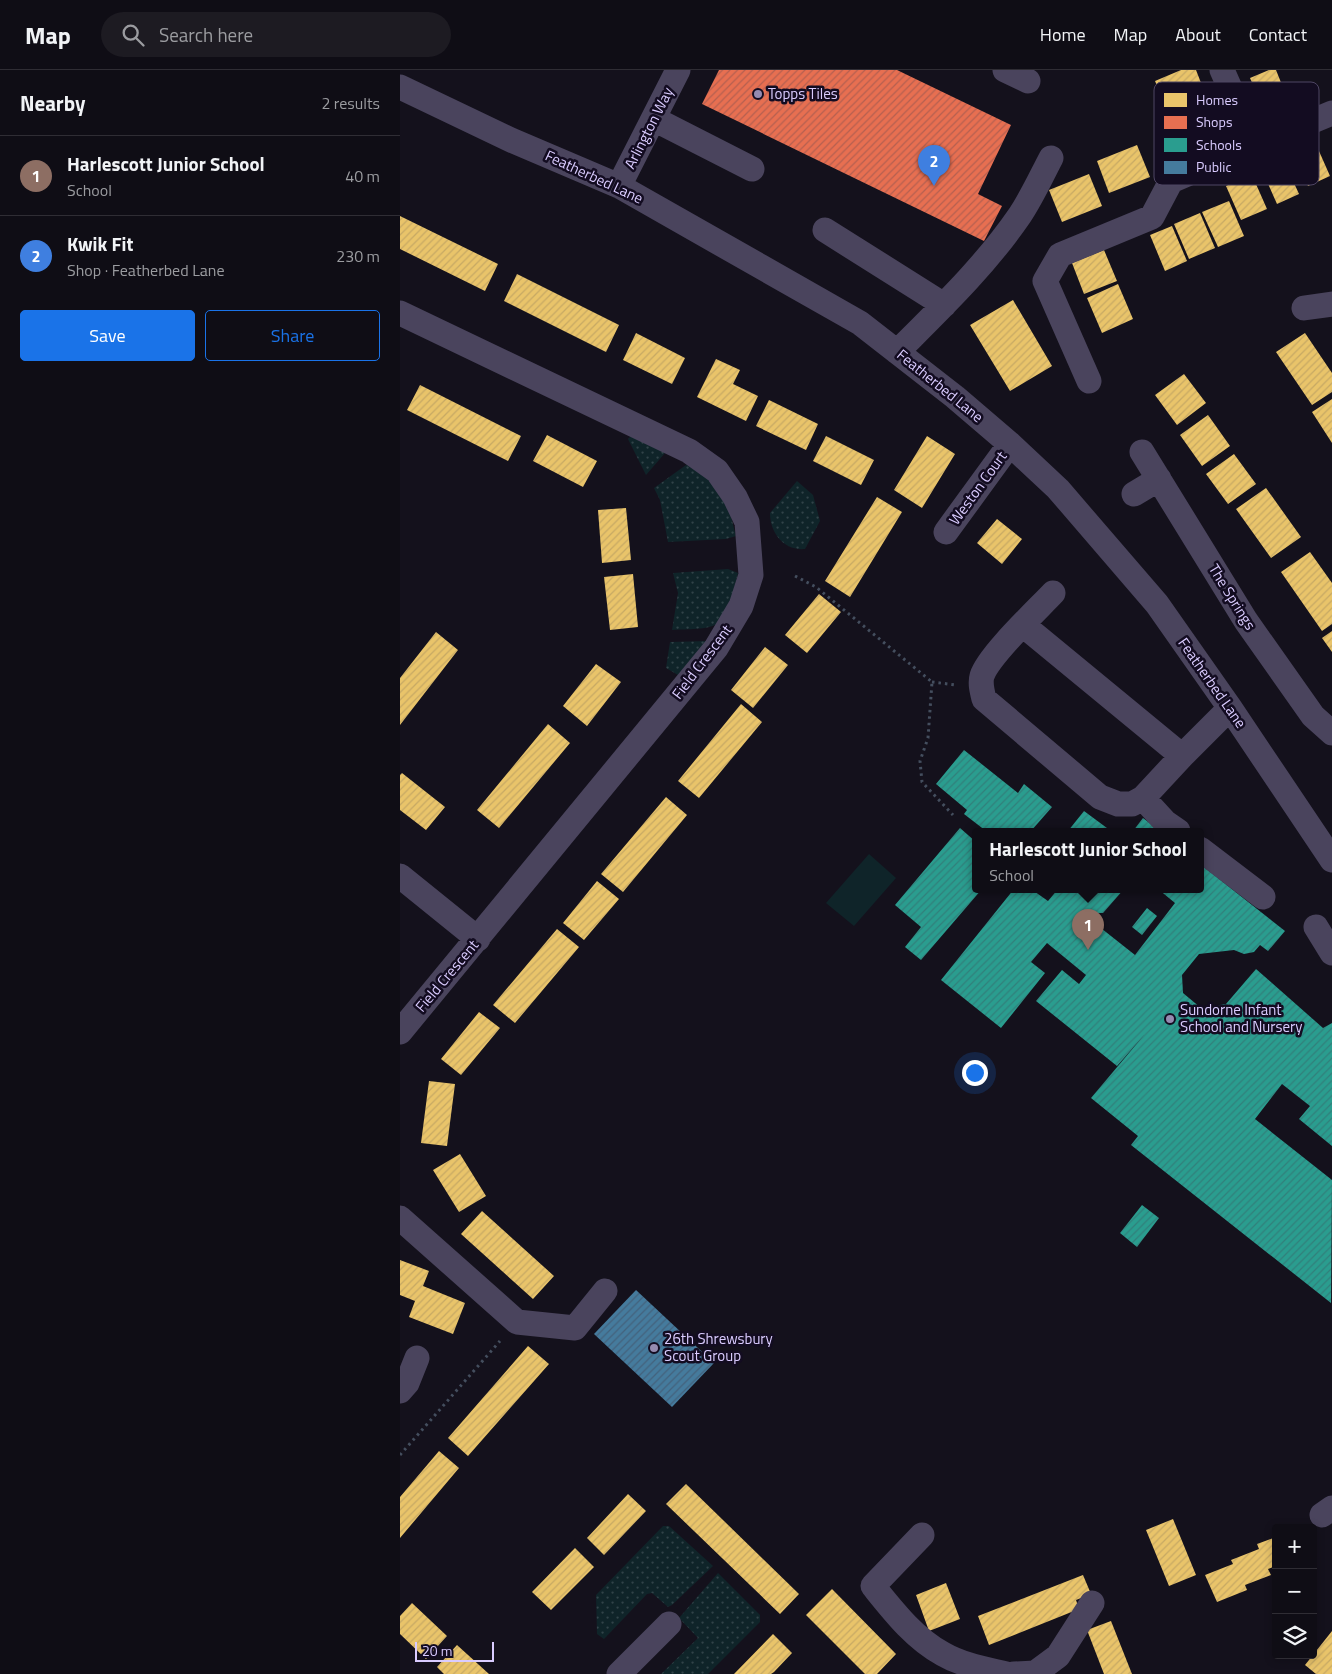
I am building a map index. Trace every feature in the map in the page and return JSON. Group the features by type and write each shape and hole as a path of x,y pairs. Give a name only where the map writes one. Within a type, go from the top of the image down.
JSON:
{"street":[{"path":"400,87 410,70"},
{"name":"Arlington Way","path":"619,186 678,70"},
{"path":"1005,70 1028,81"},
{"path":"1222,70 1227,82"},
{"name":"Featherbed Lane","path":"400,87 511,140 619,186 860,323 955,397 1010,444 1058,489 1157,604 1230,708 1332,860"},
{"path":"1319,118 1332,112"},
{"path":"654,119 752,169"},
{"path":"897,352 967,282 991,254 1020,214 1051,158"},
{"path":"1089,381 1045,282 1060,255 1152,217 1169,185"},
{"path":"826,230 944,305"},
{"path":"1304,308 1332,304"},
{"name":"Field Crescent","path":"400,313 689,451 717,471 735,497 747,522 751,575 741,606 719,644 400,1032"},
{"name":"Weston Court","path":"946,532 1010,444"},
{"name":"The Springs","path":"1142,452 1246,620 1313,716 1332,733"},
{"path":"1134,494 1159,479"},
{"path":"1053,593 996,654 982,675 981,688 984,698 1100,797 1118,804 1132,804 1143,798 1230,708"},
{"path":"1023,625 1182,756"},
{"path":"1143,798 1174,828"},
{"path":"1204,852 1262,897"},
{"path":"400,876 478,939"},
{"path":"1316,927 1332,953"},
{"path":"400,1218 517,1322 575,1328 605,1291"},
{"path":"400,1391 407,1383 417,1358"},
{"path":"922,1535 873,1586 897,1616 920,1638 943,1655 975,1667 1006,1674"},
{"path":"1028,1674 1058,1656 1092,1603"},
{"path":"619,1674 669,1624"}],"path":[{"path":"795,576 816,586 932,682 928,738 920,761 922,782 953,815"},
{"path":"400,1455 517,1322"}],"green space":[{"path":"633,434 665,453 646,475 628,439"},
{"path":"686,465 705,476 722,496 729,509 736,536 726,539 668,542 660,500 654,488"},
{"path":"797,481 813,495 820,521 805,549 791,547 780,539 773,527 770,513"},
{"path":"728,569 738,573 730,602 720,622 706,628 672,630 678,593 673,573"},
{"path":"708,641 678,675 666,668 670,642"},
{"path":"869,854 896,878 854,926 826,903"},
{"path":"663,1526 669,1526 713,1566 668,1607 652,1593 647,1594 604,1639 597,1634 596,1595"},
{"path":"718,1573 760,1615 760,1622 708,1674 661,1674 698,1638 679,1618"}],"building: Homes":[{"path":"1181,70 1196,70 1201,82 1155,82"},
{"path":"1269,70 1276,70 1281,82 1252,82 1250,78"},
{"path":"1137,145 1150,177 1109,193 1097,161"},
{"path":"1319,151 1330,176 1319,181"},
{"path":"1089,174 1102,206 1062,222 1049,190"},
{"path":"1256,185 1267,209 1241,220 1226,186"},
{"path":"1269,185 1295,185 1299,194 1277,204"},
{"path":"1229,201 1244,236 1218,247 1202,212"},
{"path":"1200,213 1215,248 1189,259 1174,224"},
{"path":"400,216 498,264 485,291 400,249"},
{"path":"1172,226 1187,261 1165,271 1150,235"},
{"path":"1104,250 1117,281 1084,294 1072,263"},
{"path":"517,274 619,325 606,352 504,301"},
{"path":"1118,284 1133,319 1102,333 1087,298"},
{"path":"1013,300 1052,366 1010,391 970,325"},
{"path":"636,333 685,358 672,384 623,360"},
{"path":"1305,333 1332,373 1332,392 1312,405 1276,352"},
{"path":"716,359 740,370 733,384 758,396 746,421 697,397"},
{"path":"1184,374 1206,403 1177,425 1155,395"},
{"path":"420,385 521,436 508,461 407,410"},
{"path":"1332,399 1332,443 1312,412"},
{"path":"769,400 818,424 806,450 756,426"},
{"path":"1208,415 1230,446 1202,466 1180,435"},
{"path":"547,435 597,461 583,487 533,461"},
{"path":"826,436 874,460 861,485 813,461"},
{"path":"927,436 955,454 922,508 894,490"},
{"path":"1234,454 1256,484 1228,504 1206,474"},
{"path":"1266,488 1301,537 1271,558 1236,509"},
{"path":"877,497 902,512 850,597 825,581"},
{"path":"626,508 631,560 602,563 598,510"},
{"path":"997,519 1022,539 1002,564 977,543"},
{"path":"1310,552 1332,583 1332,624 1322,631 1281,572"},
{"path":"633,574 638,627 610,630 604,577"},
{"path":"819,594 841,612 807,653 785,635"},
{"path":"1332,631 1332,652 1322,638"},
{"path":"436,632 458,650 400,725 400,678"},
{"path":"765,647 788,665 753,708 731,690"},
{"path":"596,664 621,682 587,726 563,706"},
{"path":"741,704 762,722 699,798 678,781"},
{"path":"548,724 570,743 499,828 477,810"},
{"path":"402,773 445,807 426,830 400,810 400,775"},
{"path":"666,797 687,815 623,892 601,874"},
{"path":"597,881 619,899 584,940 563,923"},
{"path":"557,929 579,947 515,1023 493,1005"},
{"path":"479,1012 500,1028 461,1075 441,1059"},
{"path":"429,1081 455,1084 447,1146 421,1143"},
{"path":"460,1154 486,1196 459,1212 433,1170"},
{"path":"482,1211 554,1276 533,1299 461,1234"},
{"path":"400,1260 429,1271 423,1286 465,1303 453,1334 409,1317 415,1301 400,1295"},
{"path":"528,1346 549,1364 468,1456 448,1438"},
{"path":"439,1451 459,1468 400,1538 400,1497"},
{"path":"686,1484 799,1594 780,1614 666,1504"},
{"path":"628,1494 646,1511 604,1555 587,1538"},
{"path":"1173,1519 1196,1575 1169,1586 1146,1530"},
{"path":"1272,1538 1272,1568 1268,1569 1271,1575 1245,1585 1247,1590 1217,1602 1205,1575 1233,1564 1231,1560 1259,1549 1257,1544"},
{"path":"575,1548 594,1567 551,1610 532,1592"},
{"path":"1083,1575 1091,1594 1076,1600 1079,1609 989,1645 978,1616"},
{"path":"946,1583 960,1619 929,1631 916,1595"},
{"path":"832,1589 896,1654 877,1674 865,1674 806,1615"},
{"path":"412,1603 447,1636 426,1659 400,1634 400,1616"},
{"path":"1111,1621 1132,1674 1104,1674 1087,1630"},
{"path":"1332,1631 1332,1674 1316,1674 1305,1665 1310,1659 1317,1659 1317,1650"},
{"path":"773,1634 792,1653 774,1672 771,1674 734,1674"},
{"path":"457,1645 489,1674 444,1674 437,1667"}],"building: Shops":[{"path":"719,70 897,70 1011,125 978,194 1002,206 984,241 702,104"}],"building: Schools":[{"path":"964,750 1018,793 1024,784 1052,807 1034,828 982,828 964,814 967,810 936,784"},
{"path":"1084,811 1107,828 1070,828"},
{"path":"1143,818 1156,828 1135,828"},
{"path":"960,828 972,838 972,893 979,893 921,960 905,947 921,927 895,905"},
{"path":"1204,867 1285,931 1268,951 1260,945 1254,952 1244,954 1234,950 1199,954 1182,975 1183,993 1201,1008 1226,1004 1256,969 1323,1028 1332,1023 1332,1146 1299,1119 1310,1106 1282,1084 1255,1119 1332,1180 1331,1303 1131,1145 1138,1136 1091,1098 1145,1034 1117,1066 1036,1001 1062,970 1079,984 1086,975 1047,943 1031,962 1045,973 1001,1028 941,980 1011,893 1037,893 1048,901 1055,893 1120,893 1103,913 1092,913 1092,921 1135,955 1175,903 1163,893 1204,893"},
{"path":"1147,908 1157,916 1142,935 1132,927"},
{"path":"1142,1205 1159,1218 1137,1247 1120,1233"}],"building: Public":[{"name":"26th Shrewsbury Scout Group","path":"636,1290 714,1363 672,1407 594,1334"}],"place":[{"name":"Topps Tiles","path":"758,94"},
{"name":"Kwik Fit","path":"934,186"},
{"name":"Harlescott Junior School","path":"1088,950"},
{"name":"Sundorne Infant School and Nursery","path":"1170,1019"},
{"name":"26th Shrewsbury Scout Group","path":"654,1348"}]}
